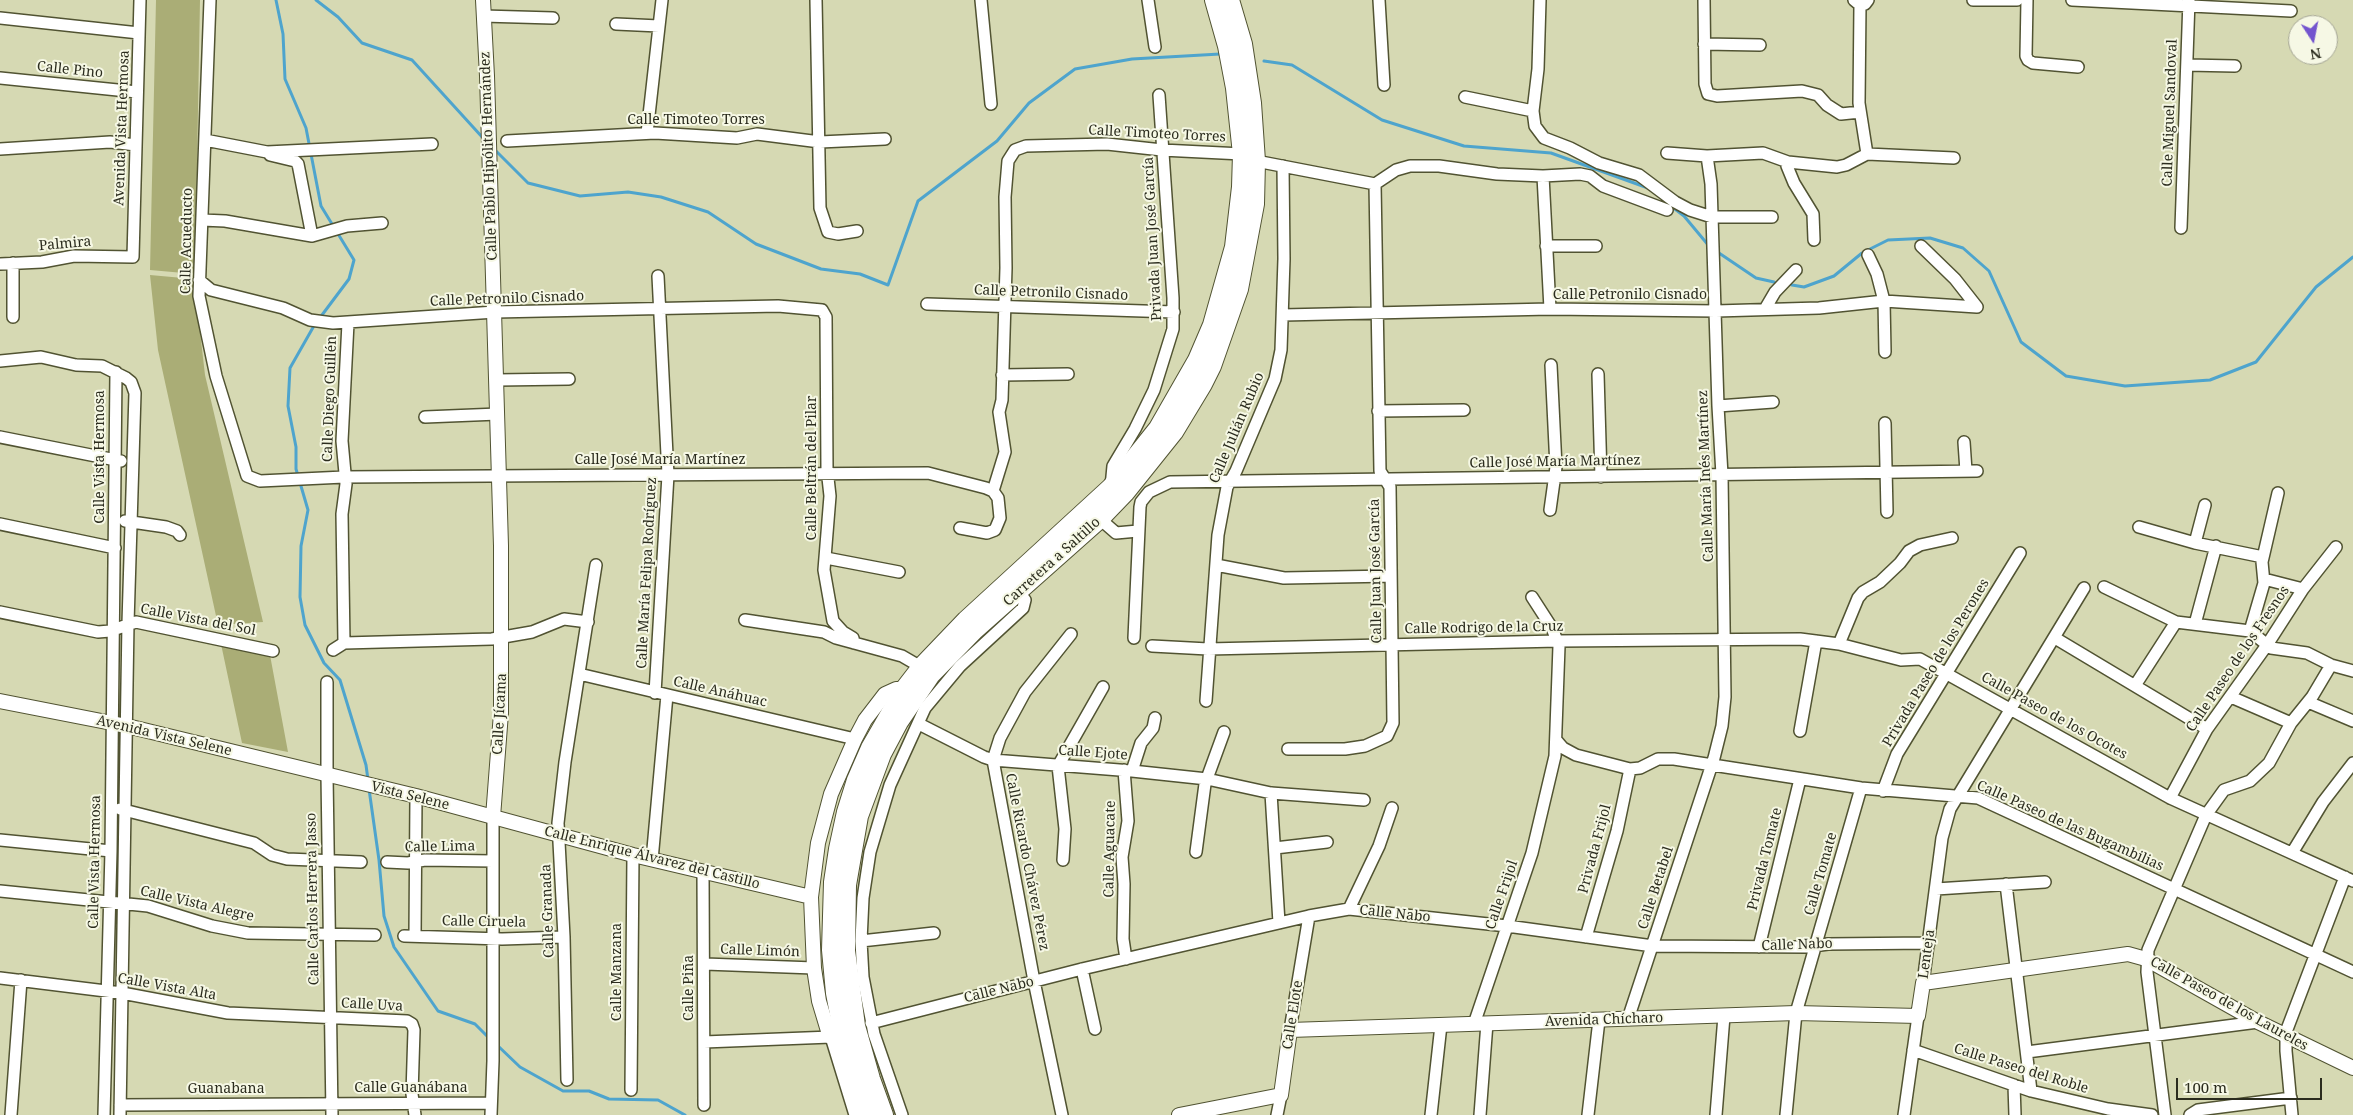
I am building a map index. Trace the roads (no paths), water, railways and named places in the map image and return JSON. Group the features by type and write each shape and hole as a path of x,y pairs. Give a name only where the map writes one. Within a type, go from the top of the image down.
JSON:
{"main road":[{"name":"Carretera a Saltillo","path":"867,1115 838,1041 831,950 831,913 838,849 856,780 870,748 904,690 921,667 966,620 1158,454 1189,410 1220,348 1239,289 1249,244 1255,204 1249,157 1231,62 1214,0"},
{"name":"Carretera a Saltillo","path":"1230,0 1246,59 1252,103 1249,157"},
{"name":"Carretera a Saltillo","path":"867,1115 871,1079 856,1026 848,972 845,914 851,852 859,816 882,754 918,694 955,661 1018,591 1100,519 1119,489"}],"street":[{"name":"Avenida Vista Hermosa","path":"133,257 140,0"},
{"name":"Calle Acueducto","path":"210,0 199,296 216,376 247,476"},
{"name":"Calle Pablo Hipólito Hernández","path":"482,0 495,312"},
{"path":"647,133 662,0"},
{"path":"816,0 820,201 828,232 833,234 857,230"},
{"path":"980,0 991,104"},
{"path":"1148,0 1155,48"},
{"path":"1379,0 1384,85"},
{"path":"1540,0 1540,41 1533,111 1535,126 1544,138 1570,148 1599,163 1639,175 1675,202 1690,210 1712,216 1772,217"},
{"path":"1704,0 1705,84 1708,94 1717,96 1802,91 1818,96 1827,105 1842,114 1860,112"},
{"path":"1973,0 2017,0"},
{"path":"2027,0 2026,56 2028,60 2033,63 2078,67"},
{"path":"2072,0 2189,3 2291,11"},
{"path":"1857,1 1860,112 1867,154"},
{"name":"Calle Miguel Sandoval","path":"2181,228 2189,3"},
{"path":"483,16 553,18"},
{"path":"0,18 139,33"},
{"path":"616,24 659,26"},
{"path":"1704,44 1760,45"},
{"path":"2187,65 2235,66"},
{"name":"Calle Pino","path":"0,78 137,92"},
{"name":"Privada Juan José García","path":"1119,489 1113,466 1135,429 1157,381 1171,335 1174,312 1159,95"},
{"path":"1466,97 1533,111"},
{"name":"Calle Timoteo Torres","path":"507,141 647,133 737,138 757,134 820,142 884,139"},
{"path":"204,140 272,152 334,147 432,144"},
{"path":"0,149 110,142 136,146"},
{"name":"Calle Timoteo Torres","path":"1004,308 1006,176 1008,161 1016,149 1026,146 1099,144 1249,157 1283,166 1375,184"},
{"path":"272,152 274,157 295,161 298,164 312,236"},
{"path":"1667,153 1707,156 1763,153 1788,162 1837,167 1846,165 1867,154 1954,158"},
{"name":"Calle María Inés Martínez","path":"1707,156 1711,184 1716,311 1726,639 1725,697 1722,726 1712,765"},
{"path":"1788,162 1787,166 1794,183 1813,214 1814,240"},
{"path":"1590,176 1599,163"},
{"name":"Calle Julián Rubio","path":"1206,701 1208,649 1220,524 1231,480 1275,380 1281,350 1283,315 1283,166"},
{"path":"1375,184 1396,170 1410,166 1439,166 1498,174 1590,176 1603,186 1667,210"},
{"path":"1543,176 1550,310"},
{"name":"Calle Juan José García","path":"1288,749 1354,748 1375,743 1387,736 1393,723 1390,487 1380,471 1375,184"},
{"path":"202,220 226,221 312,236 334,230 382,223"},
{"path":"1546,246 1596,246"},
{"name":"Calle Petronilo Cisnado","path":"1283,315 1377,315 1550,310 1716,311 1819,308 1884,301 1977,307 1955,279 1921,246"},
{"path":"1868,255 1877,274 1884,301 1885,352"},
{"name":"Palmira","path":"0,264 42,262 74,256 133,257"},
{"path":"13,263 13,317"},
{"path":"1765,309 1776,292 1796,270"},
{"name":"Calle María Felipa Rodríguez","path":"655,693 668,475 658,276"},
{"name":"Calle Petronilo Cisnado","path":"200,280 211,290 283,308 310,320 327,323 495,312 778,306 824,312"},
{"name":"Calle Petronilo Cisnado","path":"926,304 1174,312"},
{"path":"960,528 988,533 997,528 1000,518 1000,504 993,491 1005,452 999,412 1002,400 1004,308"},
{"name":"Calle Jícama","path":"491,1115 493,1062 493,818 501,725 502,638 495,312"},
{"name":"Calle Beltrán del Pilar","path":"824,312 826,316 829,519 824,570 830,616 838,628 853,638 854,643"},
{"name":"Calle Diego Guillén","path":"344,643 342,514 346,489 342,441 348,323"},
{"path":"0,361 41,357 76,365 102,366 116,372"},
{"path":"1550,510 1555,477 1551,365"},
{"name":"Calle Vista Hermosa","path":"104,1115 111,851 116,372"},
{"name":"Calle Vista Hermosa","path":"116,372 126,378 133,386 120,1110"},
{"path":"1002,375 1068,374"},
{"path":"1598,374 1601,477"},
{"path":"497,380 569,379"},
{"path":"1718,406 1773,402"},
{"path":"1378,410 1464,410"},
{"path":"425,417 498,414"},
{"path":"1885,422 1887,512"},
{"path":"0,437 132,463"},
{"name":"Calle José María Martínez","path":"1141,502 1155,488 1170,482 1971,471 1964,442"},
{"name":"Calle José María Martínez","path":"247,476 260,481 344,476 928,473 993,491"},
{"path":"1119,489 1141,502 1138,531 1134,638"},
{"name":"Calle Paseo de los Fresnos","path":"2250,631 2264,579 2263,557 2278,493"},
{"path":"2195,543 2205,505"},
{"path":"1100,519 1116,533 1138,531"},
{"path":"114,520 166,527 177,531 180,535"},
{"path":"0,524 114,548"},
{"path":"2139,527 2195,543 2263,557"},
{"path":"1838,644 1858,598 1863,592 1880,582 1900,563 1908,551 1920,545 1952,538"},
{"path":"2195,624 2216,546"},
{"name":"Calle Paseo de los Fresnos","path":"2170,798 2207,729 2231,697 2240,679 2267,646 2303,589 2336,547"},
{"name":"Privada Paseo de los Perones","path":"1883,791 1898,754 2020,553"},
{"path":"826,558 899,572"},
{"name":"Calle Granada","path":"567,1080 564,937 558,834 565,762 596,565"},
{"path":"1216,565 1284,578 1391,576"},
{"path":"2264,579 2303,589"},
{"path":"2104,587 2176,622 2250,631 2267,646 2314,655 2331,665 2353,671"},
{"name":"Lenteja","path":"1904,1115 1945,824 1957,795 2011,710 2084,588"},
{"path":"1532,597 1558,641"},
{"name":"Calle Vista del Sol","path":"0,612 98,632 136,622 273,651"},
{"path":"333,650 344,643 502,638 532,632 564,619 588,622"},
{"path":"745,620 824,632 854,643 902,656 921,667"},
{"path":"2136,684 2176,622"},
{"name":"Calle Ricardo Chávez Pérez","path":"1062,1115 1034,981 993,760 1000,738 1025,692 1071,634"},
{"path":"2055,638 2136,684 2207,729"},
{"name":"Calle Paseo de los Ocotes","path":"1726,639 1816,641 1838,644 1901,660 1920,659 2170,798 2349,879"},
{"name":"Calle Rodrigo de la Cruz","path":"1152,646 1208,649 1726,639"},
{"name":"Calle Frijol","path":"1480,1115 1480,1023 1507,926 1532,853 1552,773 1557,741 1558,641"},
{"path":"1800,731 1816,641"},
{"path":"902,1115 871,1023 863,977 861,941 864,884 873,837 890,785 928,703 955,661"},
{"path":"2165,1115 2146,959 2148,950 2173,888 2206,815 2224,790 2250,781 2269,763 2292,723 2308,702 2331,665"},
{"name":"Calle Anáhuac","path":"579,674 854,739"},
{"name":"Calle Carlos Herrera Jasso","path":"327,682 326,775 332,1109"},
{"path":"1063,860 1065,822 1058,766 1103,687"},
{"path":"704,1042 838,1041 819,1001 814,968 811,897 814,865 823,820 831,794 854,739 878,701 890,691 904,690"},
{"path":"652,860 667,695"},
{"path":"2231,697 2292,723"},
{"name":"Avenida Vista Selene","path":"0,701 127,726 326,775"},
{"path":"2308,702 2353,720"},
{"name":"Calle Aguacate","path":"1126,959 1123,939 1124,889 1122,857 1128,821 1128,771 1141,743 1153,728 1155,718"},
{"name":"Calle Ejote","path":"919,724 981,756 993,760 1207,779 1271,793 1364,800"},
{"path":"1196,852 1207,779 1224,732"},
{"path":"1557,741 1563,748 1576,755 1630,769"},
{"name":"Calle Paseo de las Bugambilias","path":"1630,769 1640,768 1662,758 1883,791 1978,798 2353,972"},
{"path":"2292,853 2323,802 2353,763"},
{"name":"Calle Betabel","path":"1628,1019 1712,765"},
{"name":"Privada Frijol","path":"1586,937 1617,831 1630,769"},
{"name":"Vista Selene","path":"326,775 416,796 493,818"},
{"name":"Privada Tomate","path":"1759,947 1800,779"},
{"name":"Calle Tomate","path":"1786,1115 1796,1014 1861,788"},
{"path":"1271,793 1279,923"},
{"path":"416,796 417,862"},
{"path":"111,807 254,843 272,855 287,859 361,862"},
{"path":"1349,909 1379,846 1392,808"},
{"name":"Calle Enrique Álvarez del Castillo","path":"493,818 652,860 811,897"},
{"path":"0,840 111,851"},
{"path":"1275,848 1327,842"},
{"name":"Calle Manzana","path":"631,1090 633,855"},
{"name":"Calle Lima","path":"387,862 493,861"},
{"name":"Calle Ciruela","path":"417,862 409,936 492,939 564,937"},
{"name":"Calle Piña","path":"703,872 705,964 704,1105"},
{"path":"2292,1115 2286,1037 2288,1025 2315,956 2349,879"},
{"path":"1936,889 2046,882"},
{"path":"2006,884 2031,1091"},
{"name":"Calle Vista Alegre","path":"0,891 148,906 212,926 248,933 328,936"},
{"name":"Calle Nabo","path":"871,1023 1082,969 1309,916 1349,909 1507,926 1653,946 1759,947 1929,943"},
{"name":"Calle Elote","path":"1277,1115 1309,916"},
{"path":"861,941 934,933"},
{"path":"328,936 375,935"},
{"name":"Calle Paseo de los Laureles","path":"1923,983 2121,955 2134,955 2146,959 2286,1037 2353,1068"},
{"name":"Calle Limón","path":"705,964 814,968"},
{"path":"1082,969 1096,1029"},
{"name":"Calle Vista Alta","path":"0,978 122,993 228,1013 330,1018"},
{"path":"11,1115 21,980"},
{"name":"Avenida Chícharo","path":"1290,1030 1796,1014 1918,1016"},
{"path":"1716,1115 1724,1016"},
{"name":"Calle Uva","path":"330,1018 407,1021 412,1024 414,1030 412,1094 415,1109"},
{"path":"1588,1115 1599,1020"},
{"path":"2027,1052 2258,1022"},
{"path":"1431,1115 1441,1025"},
{"name":"Calle Paseo del Roble","path":"1913,1050 2031,1091 2120,1113 2152,1115"},
{"path":"2014,1085 2015,1115"},
{"path":"1179,1115 1281,1094"},
{"path":"2190,1115 2198,1110 2291,1098"},
{"name":"Calle Guanábana","path":"332,1109 415,1109 491,1103"},
{"name":"Guanabana","path":"120,1110 332,1109"}],"waterway":[{"path":"276,0 283,34 285,79 306,128 321,206 354,260 349,279 319,319"},
{"path":"316,0 338,17 362,43 412,60 483,138"},
{"path":"493,148 528,183 580,196 628,192 661,197 708,212 756,244 821,269 860,274 888,285 918,201 997,141 1029,103 1075,69 1132,59 1220,54"},
{"path":"1264,61 1292,65 1382,120 1464,146 1551,153 1648,188"},
{"path":"1671,206 1684,216 1709,246"},
{"path":"1792,285 1804,287 1834,276 1862,253 1888,240 1930,238 1963,248 1989,271 2021,342 2066,376 2125,386 2210,380 2256,362 2316,287 2353,257"},
{"path":"1716,251 1756,278 1774,282"},
{"path":"315,324 290,368 288,406 296,447 296,469 308,510 301,546 300,597 305,625 324,663 340,680 366,765 368,780"},
{"path":"369,789 379,860 384,916 394,947 438,1011 475,1024 490,1039"},
{"path":"497,1045 520,1067 563,1091 589,1091 609,1099 658,1100 685,1115"}]}
